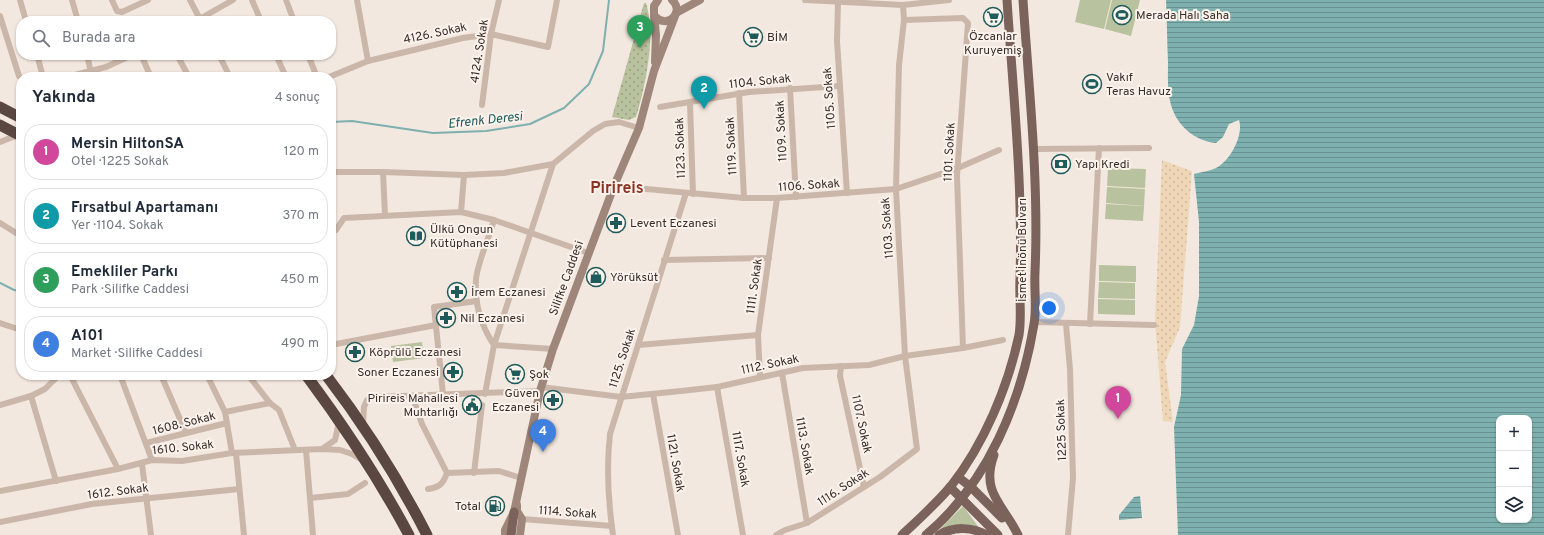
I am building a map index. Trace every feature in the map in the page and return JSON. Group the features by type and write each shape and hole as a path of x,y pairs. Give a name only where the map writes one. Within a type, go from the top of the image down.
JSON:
{"highway":[{"path":"0,107 16,115"},
{"path":"0,125 16,134"},
{"path":"310,380 339,420 368,464 409,535"},
{"path":"331,380 363,424 402,488 427,535"}],"main road":[{"name":"İsmet İnönü Bulvarı","path":"950,486 958,477 980,441 995,408 1009,372 1019,334 1021,235 1017,141 1007,0"},
{"name":"İsmet İnönü Bulvarı","path":"962,498 971,487 1005,423 1020,389 1034,322 1036,236 1033,148 1023,0"},
{"path":"1005,423 992,459 990,480 996,501 1018,535"},
{"path":"958,477 971,487 1018,535"},
{"path":"902,535 950,486 998,535"},
{"path":"926,535 962,498"},
{"path":"511,535 514,512"},
{"path":"939,535 959,528 973,530 987,535"}],"street":[{"path":"20,0 25,16"},
{"path":"72,0 77,16"},
{"path":"112,0 117,11 122,12 148,0"},
{"path":"190,0 197,16"},
{"path":"206,16 233,0"},
{"path":"252,0 259,16"},
{"path":"286,0 292,16"},
{"path":"359,0 368,61"},
{"name":"4124. Sokak","path":"482,105 491,34 499,0"},
{"name":"4126. Sokak","path":"336,74 368,61 428,45 491,34 548,47 557,0"},
{"path":"647,0 654,13 663,22 670,21 676,15 700,0"},
{"path":"654,71 656,35 654,6 658,0"},
{"path":"654,71 676,15 676,6 672,0"},
{"path":"806,0 903,5 948,0"},
{"name":"1105. Sokak","path":"838,2 837,41 847,193"},
{"name":"1103. Sokak","path":"903,5 904,20 899,65 896,189 905,356 917,449"},
{"path":"0,16 18,72"},
{"name":"1101. Sokak","path":"904,20 963,18 968,23 958,168 963,348"},
{"path":"38,60 42,72"},
{"path":"88,60 91,72"},
{"path":"96,72 121,60"},
{"path":"143,60 149,72"},
{"path":"180,60 186,72"},
{"path":"222,60 228,72"},
{"path":"278,60 284,72"},
{"path":"310,60 315,72"},
{"name":"Silifke Caddesi","path":"505,535 505,530 514,512 541,389 553,349 614,186 639,128 654,71"},
{"name":"1104. Sokak","path":"660,107 690,103 739,93 790,88 840,86"},
{"name":"1109. Sokak","path":"790,88 796,196"},
{"name":"1119. Sokak","path":"739,93 744,198"},
{"name":"1123. Sokak","path":"690,103 693,194"},
{"path":"336,172 464,175 504,173 553,164 605,124 619,122 639,128"},
{"path":"0,142 16,137"},
{"path":"1033,148 1149,148"},
{"path":"1090,324 1099,148"},
{"name":"1106. Sokak","path":"614,186 744,198 777,198 896,189 958,168 999,150"},
{"path":"485,394 494,344 553,164"},
{"path":"383,172 385,215"},
{"path":"461,212 464,175"},
{"name":"1125. Sokak","path":"613,535 607,463 610,434 686,193"},
{"name":"1111. Sokak","path":"760,377 758,335 777,198"},
{"path":"336,230 344,218 461,212 494,220 588,253"},
{"path":"494,220 475,278 477,301 484,331 494,344 553,349"},
{"path":"0,223 16,233"},
{"path":"664,260 769,258"},
{"path":"443,394 434,307 477,301"},
{"path":"1034,322 1154,326"},
{"path":"0,323 16,328"},
{"name":"1225 Sokak","path":"1066,324 1070,369 1073,478 1068,535"},
{"path":"336,344 436,325"},
{"path":"638,345 758,335"},
{"name":"1112. Sokak","path":"363,424 364,408 367,400 374,397 485,394 541,389 621,397 717,387 803,368 868,365 905,356 963,348 1003,340"},
{"name":"1107. Sokak","path":"841,366 840,376 864,487"},
{"name":"1113. Sokak","path":"782,372 808,523"},
{"path":"0,405 31,396 46,389 54,380"},
{"path":"73,380 118,469"},
{"path":"122,380 152,460"},
{"path":"163,380 186,433"},
{"path":"209,380 225,412 234,453 244,535"},
{"path":"252,380 270,403 279,410 295,450"},
{"name":"1117. Sokak","path":"717,387 743,535"},
{"name":"1121. Sokak","path":"653,394 678,535"},
{"path":"31,396 56,481"},
{"name":"1608. Sokak","path":"225,412 270,403"},
{"path":"415,404 422,424 447,473 444,482 439,487 428,489"},
{"path":"474,473 482,405"},
{"path":"322,449 335,440 339,420"},
{"name":"1608. Sokak","path":"146,443 227,423"},
{"name":"1610. Sokak","path":"0,491 118,469 142,464 152,460 182,460 234,453 322,449 340,450 352,454 368,464"},
{"name":"1116. Sokak","path":"776,535 784,530 808,523 880,477 917,449"},
{"path":"306,450 313,535"},
{"path":"142,464 151,535"},
{"path":"447,473 499,471 521,478"},
{"path":"310,498 348,494 366,483"},
{"name":"1612. Sokak","path":"0,522 92,504 239,489"},
{"name":"Silifke Caddesi","path":"516,499 517,511 522,520 520,535"},
{"name":"1114. Sokak","path":"522,520 612,526"}],"green space":[{"name":"Merada Halı Saha","path":"1080,0 1111,0 1104,29 1075,22"},
{"name":"Merada Halı Saha","path":"1112,0 1140,0 1131,36 1105,29"},
{"path":"644,3 646,3 649,16 650,45 640,104 636,117 629,120 612,117"},
{"path":"1108,168 1146,169 1145,188 1107,186"},
{"path":"1107,187 1145,189 1144,206 1106,203"},
{"path":"1106,204 1144,206 1143,221 1105,219"},
{"path":"1099,265 1136,266 1136,282 1099,281"},
{"path":"1099,282 1135,283 1135,299 1098,298"},
{"path":"1098,299 1135,300 1135,315 1098,314"},
{"path":"422,342 424,358 393,362 391,346"},
{"path":"963,506 980,529 953,526 939,530"}],"sand":[{"path":"1162,160 1192,171 1180,327 1165,362 1173,422 1163,421 1155,321"}],"water":[{"path":"1166,0 1544,0 1544,535 1178,535 1174,427 1181,395 1182,349 1194,325 1199,296 1199,222 1194,174 1216,168 1226,160 1231,154 1238,140 1240,126 1239,120 1229,124 1223,137 1216,143 1208,142 1194,136 1182,126 1171,105 1168,89"},
{"path":"1140,496 1142,518 1119,520 1119,515 1134,497"}],"waterway":[{"name":"Efrenk Deresi","path":"336,122 352,121 433,133 486,131 530,124 564,108 589,84 603,51 609,0"},
{"name":"Efrenk Deresi","path":"0,283 16,290"}],"place":[{"name":"Merada Halı Saha","path":"1122,15"},
{"name":"Özcanlar Kuruyemiş","path":"993,17"},
{"name":"BİM","path":"753,37"},
{"name":"Emekliler Parkı","path":"640,48"},
{"name":"Vakıf Teras Havuz","path":"1092,84"},
{"name":"Fırsatbul Apartamanı","path":"704,109"},
{"name":"Yapı Kredi","path":"1061,164"},
{"name":"Levent Eczanesi","path":"616,223"},
{"name":"Ülkü Ongun Kütüphanesi","path":"416,236"},
{"name":"Yörüksüt","path":"596,277"},
{"name":"İrem Eczanesi","path":"457,292"},
{"name":"Nil Eczanesi","path":"446,318"},
{"name":"Köprülü Eczanesi","path":"355,352"},
{"name":"Soner Eczanesi","path":"453,372"},
{"name":"Şok","path":"515,374"},
{"name":"Güven Eczanesi","path":"553,400"},
{"name":"Pirireis Mahallesi Muhtarlığı","path":"472,405"},
{"name":"Mersin HiltonSA","path":"1118,419"},
{"name":"A101","path":"543,452"},
{"name":"Total","path":"495,506"}],"district":[{"name":"Pirireis","path":"617,187"}]}
